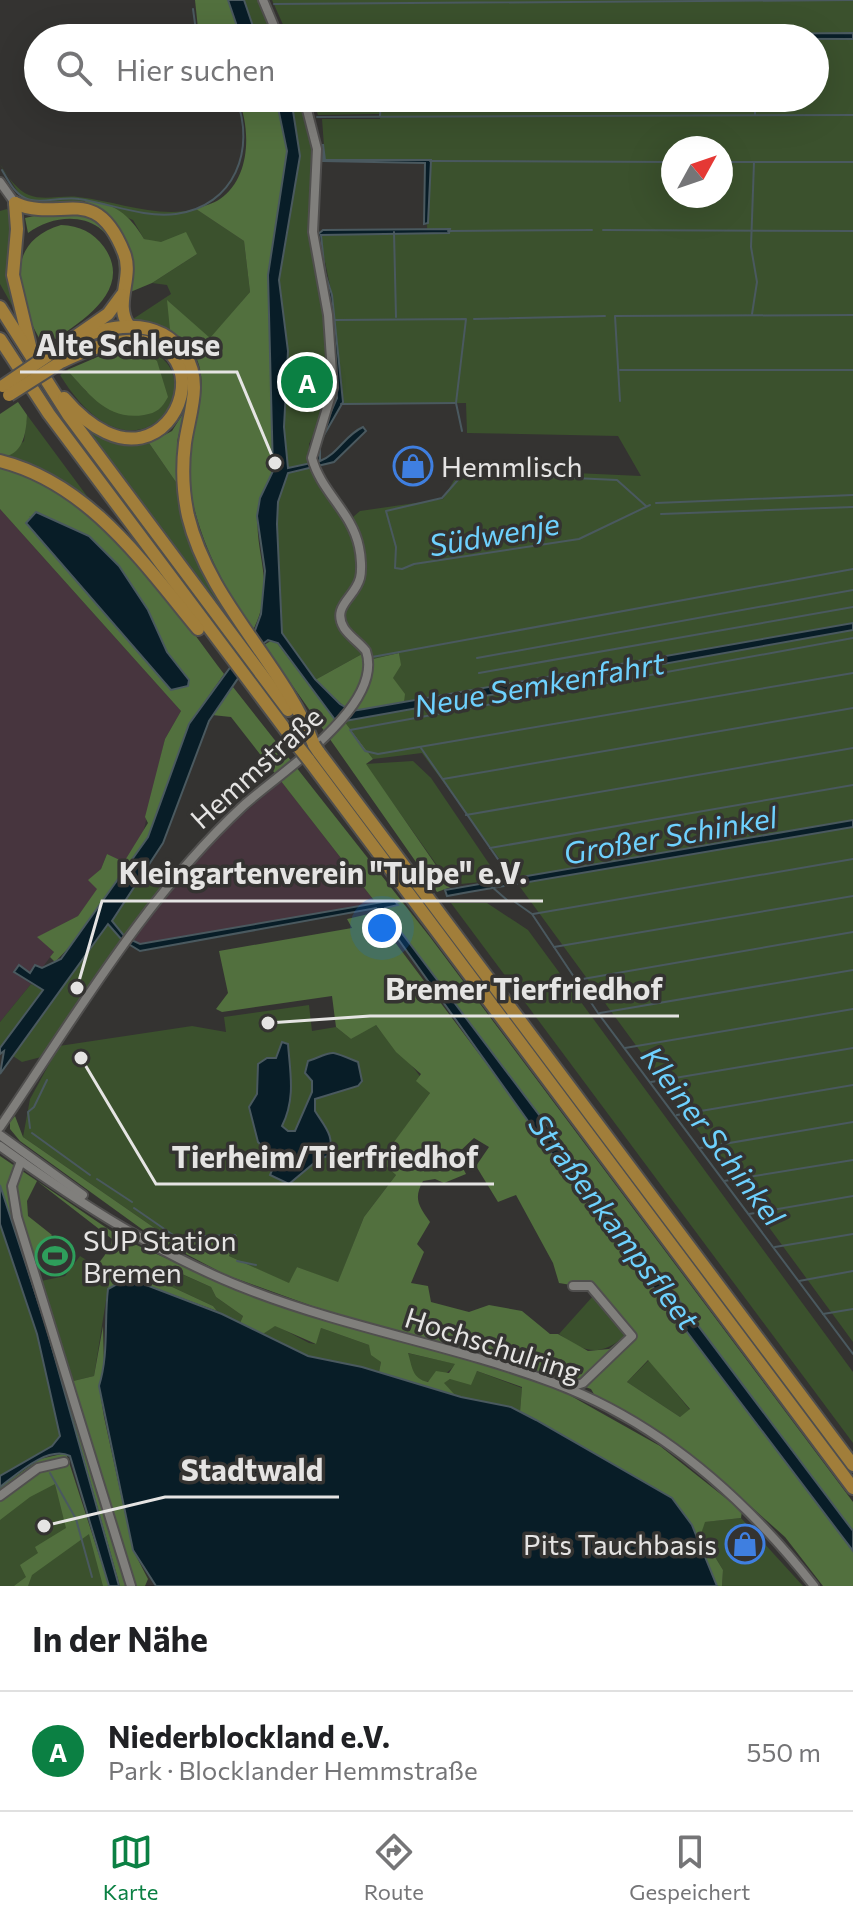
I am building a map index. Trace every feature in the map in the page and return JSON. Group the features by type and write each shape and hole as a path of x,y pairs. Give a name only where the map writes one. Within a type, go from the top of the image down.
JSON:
{"highway":[{"path":"32,353 13,275 17,229 15,203 34,209 78,207 100,217 117,238 126,259 122,313 129,326"},
{"path":"57,357 69,342 108,314 124,292"},
{"path":"0,307 69,416 230,633 266,672"},
{"path":"69,342 97,330 129,326 164,336 189,364 195,387 184,463 188,515 207,567 310,747 853,1488"},
{"path":"3,392 57,357 102,344 143,340 163,346 173,356 184,384 183,396 172,419 159,431 129,438 110,434 70,405 32,353 19,337"},
{"path":"0,339 49,414 221,652"},
{"path":"0,461 27,468 54,481 87,504 255,692 310,747 853,1465"}],"street":[{"path":"263,0 273,24"},
{"name":"Hemmstraße","path":"0,1127 128,942 194,854 340,722 365,686 369,660 362,646 346,631 340,618 341,608 360,578 359,547 350,520 314,463 333,388 328,315 314,251 312,212 317,149 308,112"},
{"path":"0,182 15,203"},
{"name":"Hochschulring","path":"0,1135 112,1218"},
{"name":"Hochschulring","path":"0,1146 164,1251 247,1290 326,1316 487,1360 568,1388 587,1398 666,1441 701,1468 760,1522 814,1586"},
{"path":"21,1161 12,1186 17,1217 131,1586"},
{"path":"568,1388 583,1383 632,1336 590,1286 573,1286"},
{"path":"583,1383 587,1398"},
{"path":"0,1496 38,1468 64,1462"}],"shaded area":[{"path":"0,509 181,711 165,739 142,838 124,863 107,854 101,869 89,880 98,889 78,916 38,937 54,952 42,968 35,965 30,973 19,966 14,972 31,984 0,1022"},
{"path":"281,781 376,903 140,944 131,942 210,843"}],"green space":[{"path":"195,0 228,0 236,24 198,24"},
{"path":"244,0 259,0 270,24 252,24"},
{"path":"272,0 853,0 853,1342 422,753 373,759 344,721 381,692 399,664 399,653 373,659 347,623 347,607 363,583 366,570 363,547 353,517 360,511 443,499 461,468 641,476 618,436 467,433 466,403 344,405 332,295 320,238 323,233 427,233 428,159 325,160 322,119 380,119 381,112 829,112 829,24 283,24"},
{"path":"242,112 279,112 287,151 268,275 273,472 259,507 264,584 260,613 253,630 213,560 193,504 188,463 202,382 198,363 189,346 170,330 167,300 210,338 250,292 244,241 196,209 217,201 238,179 246,152"},
{"path":"293,112 305,112 314,147 309,223 322,304 329,389 326,407 309,444 309,458 345,517 355,541 358,576 335,611 339,628 362,654 315,680 282,633 277,524 278,502 288,473 284,427 288,351 279,280 300,156"},
{"path":"317,112 380,112 380,114 318,115"},
{"path":"8,176 21,190 35,197 78,197 167,212 196,209 244,241 250,292 210,339 168,301 200,370 155,328 133,319 171,294 167,285 152,283 197,254 144,239 133,220 85,201 36,205 23,200"},
{"path":"84,201 104,204 120,211 144,239 161,242 186,232 197,254 152,283 128,293 131,265 123,240 106,218"},
{"path":"7,209 13,216 18,316 0,284 0,211"},
{"path":"52,212 85,214 106,230 112,239 119,260 120,292 117,255 102,230 91,223 66,219 53,221 28,233 25,218"},
{"path":"61,225 86,231 100,242 112,263 112,279 98,306 44,346 21,294 22,260 29,245 42,234"},
{"path":"140,348 164,360 174,378 173,399 162,417 143,429 118,429 90,412 60,375 67,370 87,392"},
{"path":"140,348 157,361 168,397 159,409 149,414 131,416 110,410 92,397 67,370 109,352"},
{"path":"18,402 27,415 22,443 14,453 0,457 0,414"},
{"path":"184,412 177,442 178,485 149,443 172,431"},
{"path":"27,415 95,507 52,475 6,457 24,441"},
{"path":"83,424 117,443 149,443 178,485 181,505 237,628"},
{"path":"0,467 34,477 66,496 127,550 224,674 189,724 148,837 78,938 55,962 50,957 54,952 37,937 78,916 97,889 88,880 101,869 107,854 124,862 148,823 145,817 165,739 181,711 0,509","holes":["29,516 148,610 167,652 189,680"]},
{"path":"274,639 336,721 344,721 373,759 366,764 451,887 437,892 264,645"},
{"path":"399,653 401,665 393,678 405,694 404,702 352,711 371,682 373,659"},
{"path":"362,654 364,675 346,708 315,680"},
{"path":"233,687 430,937 853,1502 853,1531 386,912 385,908 397,905 394,900 376,903 231,717 212,715"},
{"path":"413,761 431,778 500,880 451,885 365,764"},
{"path":"145,872 163,887 126,938 112,921"},
{"path":"451,903 487,903 528,930 853,1372 853,1443"},
{"path":"373,913 853,1551 853,1586 823,1586 785,1537 709,1469 654,1429 595,1396 591,1389 493,1356 337,1315 226,1275 150,1235 20,1141 10,1129 10,1122 15,1116 23,1137 156,1229 181,1239 237,1235 229,1256 289,1283 297,1267 338,1282 364,1217 396,1175 380,1161 430,1093 416,1081 421,1074 396,1052 376,1025 351,1039 336,1027 332,996 222,1012 216,1009 228,993 219,951 352,928 347,919","holes":["474,1138 489,1147 476,1166 498,1202 516,1195 553,1263 559,1283 589,1288 625,1330 625,1336 609,1349 588,1351 558,1334 550,1334 522,1311 489,1305 469,1312 431,1302 428,1286 411,1283 424,1252 417,1244 430,1222 419,1202 420,1187 423,1181 435,1179 444,1183 466,1174 456,1155","648,1360 690,1409 680,1417 627,1382"]},
{"path":"108,924 122,940 45,1056 22,1062 13,1056"},
{"path":"31,984 43,990 0,1048 0,1022"},
{"path":"309,1005 312,1031 336,1027 351,1039 375,1024 412,1066 430,1093 381,1161 396,1175 364,1217 338,1283 297,1267 290,1284 229,1256 236,1235 181,1240 156,1229 23,1137 30,1099 59,1046 192,1026 226,1032 224,1017"},
{"path":"0,1156 123,1239 244,1293 329,1322 505,1370 564,1392 660,1446 742,1511 741,1518 705,1522 701,1534 723,1570 722,1586 717,1586 692,1525 657,1489 520,1412 522,1387 477,1371 471,1385 450,1379 444,1383 455,1395 379,1372 381,1362 371,1355 369,1345 321,1328 316,1344 275,1326 263,1334 240,1323 243,1316 216,1297 211,1287 164,1266 155,1273 155,1279 213,1306 217,1311 128,1278 108,1289 110,1275 96,1267 110,1248 112,1239 37,1181 27,1201 28,1216 52,1235 34,1257 69,1382 94,1376 103,1326 104,1369 99,1386 104,1417 133,1550 148,1579 145,1586 120,1586 46,1326 0,1185","holes":["408,1353 455,1364 449,1373 436,1371 428,1382 416,1375"]},
{"path":"0,1224 37,1334 60,1436 52,1446 0,1476"},
{"path":"80,1256 110,1275 94,1376 69,1382 41,1281 65,1276"},
{"path":"163,1266 211,1287 216,1297 243,1316 240,1323 213,1306 155,1279 154,1273"},
{"path":"594,1295 625,1330 625,1336 600,1350 584,1349 559,1334"},
{"path":"275,1325 309,1343 315,1344 321,1328 369,1345 381,1362 379,1372 308,1356 263,1334"},
{"path":"407,1353 456,1364 434,1380 421,1381 412,1372"},
{"path":"649,1360 690,1410 680,1417 627,1382"},
{"path":"477,1371 522,1388 520,1412 455,1395 443,1383 450,1379 473,1377"},
{"path":"66,1453 109,1586 103,1586 89,1534 32,1575 28,1586 14,1586 26,1577 20,1565 38,1553 35,1547 66,1528 55,1484 30,1497 0,1520 0,1487 40,1459"},
{"path":"66,1458 107,1586 0,1586 0,1506"},
{"path":"741,1518 803,1586 722,1586 723,1570 701,1534 704,1522"}],"water":[{"path":"228,0 244,0 252,24 236,24"},
{"path":"829,33 853,33 853,39 829,39"},
{"path":"279,112 293,112 300,156 279,280 288,351 284,427 288,468 316,462 319,439 337,398 330,301 317,235 323,230 450,229 449,233 321,235 325,273 332,295 343,402 320,442 320,461 357,430 363,427 366,431 334,462 288,473 278,502 277,524 282,633 315,679 340,704 352,711 853,623 853,630 345,721 336,721 278,643 268,640 260,646 209,721 163,843 112,921 125,937 140,944 394,900 398,905 385,908 386,912 853,1531 853,1551 543,1142 376,908 140,951 122,940 108,924 0,1074 4,1051 0,1054 0,1048 43,990 14,972 19,965 30,973 35,965 42,968 61,959 148,837 189,724 253,636 261,614 265,571 257,516 260,498 273,471 268,275 287,151"},
{"path":"323,144 325,160 431,160 428,223 424,224 425,163 323,161"},
{"path":"36,512 89,536 119,566 148,610 167,652 189,680 188,686 171,690 26,523"},
{"path":"853,820 853,827 447,896 445,890"},
{"path":"282,1042 288,1044 291,1075 291,1095 282,1126 288,1131 295,1131 312,1092 312,1081 305,1073 308,1061 331,1053 340,1055 358,1062 362,1081 358,1086 315,1099 315,1111 331,1143 328,1156 319,1159 289,1184 270,1175 276,1161 258,1142 249,1107 257,1094 258,1064 267,1058 276,1058"},
{"path":"0,1185 46,1326 119,1586 109,1586 70,1456 52,1454 0,1487 0,1476 52,1446 60,1436 37,1334 0,1224"},
{"path":"128,1278 222,1314 308,1356 362,1367 461,1397 511,1407 536,1420 672,1498 692,1525 717,1586 156,1586 133,1550 99,1386 104,1362 108,1289"}],"waterway":[{"path":"274,4 853,0"},
{"path":"193,9 195,24"},
{"path":"2,170 18,193 31,200 79,199 140,212 176,214 196,209 213,200 236,172 243,137 240,112"},
{"path":"380,112 380,116"},
{"path":"317,117 853,115"},
{"path":"430,161 661,162"},
{"path":"733,162 853,162"},
{"path":"752,314 757,282 751,247 754,162"},
{"path":"448,231 592,230"},
{"path":"603,230 853,231"},
{"path":"394,232 396,317"},
{"path":"620,401 615,316 853,315"},
{"path":"474,319 605,316"},
{"path":"334,320 466,319 456,403 462,431"},
{"path":"620,370 853,370"},
{"path":"341,404 455,403"},
{"name":"Südwenje","path":"646,506 617,480 464,473 442,498 386,511 396,547 395,568 402,569 414,564 579,539 650,505"},
{"name":"Südwenje","path":"656,503 853,495"},
{"path":"661,514 853,507"},
{"path":"372,657 853,569"},
{"path":"477,658 853,590"},
{"name":"Neue Semkenfahrt","path":"479,673 853,607"},
{"name":"Neue Semkenfahrt","path":"853,638 350,730 365,751 378,754 853,673"},
{"path":"443,779 853,708"},
{"path":"421,748 511,878"},
{"path":"466,815 853,748"},
{"name":"Großer Schinkel","path":"490,848 853,785"},
{"path":"533,914 853,859"},
{"name":"Kleiner Schinkel","path":"491,886 507,900"},
{"path":"554,947 853,896"},
{"name":"Kleiner Schinkel","path":"515,902 532,914 598,1013 853,1354"},
{"path":"577,980 853,932"},
{"path":"600,1013 853,970"},
{"path":"625,1048 853,1009"},
{"path":"651,1082 853,1048"},
{"path":"30,1128 28,1112 34,1107 47,1080"},
{"path":"677,1115 853,1085"},
{"path":"700,1148 853,1122"},
{"path":"32,1133 90,1175"},
{"path":"724,1181 853,1160"},
{"path":"97,1179 132,1202"},
{"path":"749,1214 853,1196"},
{"path":"134,1208 176,1237 235,1235"},
{"path":"775,1247 853,1234"},
{"path":"237,1261 256,1265"},
{"path":"799,1281 853,1271"},
{"path":"823,1314 853,1309"},
{"path":"50,1473 76,1519 92,1577"}],"place":[{"name":"Niederblockland e.V.","path":"307,382"},
{"name":"Alte Schleuse","path":"275,463"},
{"name":"Hemmlisch","path":"413,466"},
{"name":"Kleingartenverein \"Tulpe\" e.V.","path":"77,988"},
{"name":"Bremer Tierfriedhof","path":"268,1023"},
{"name":"Tierheim/Tierfriedhof","path":"81,1058"},
{"name":"SUP Station Bremen","path":"55,1256"},
{"name":"Stadtwald","path":"44,1526"},
{"name":"Pits Tauchbasis","path":"745,1544"}],"water label":[{"name":"Straßenkampsfleet","path":"615,1221"}]}
